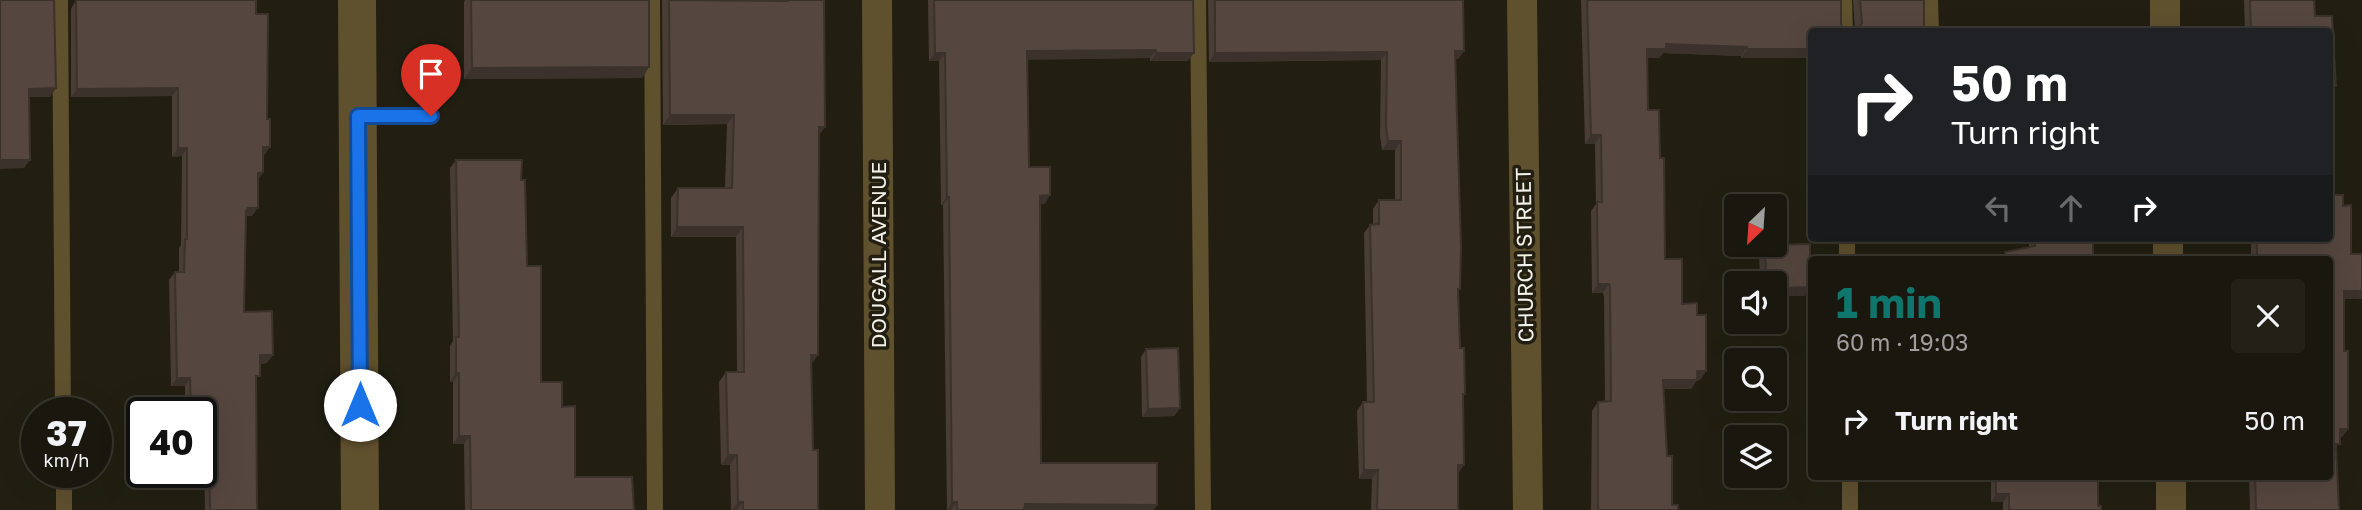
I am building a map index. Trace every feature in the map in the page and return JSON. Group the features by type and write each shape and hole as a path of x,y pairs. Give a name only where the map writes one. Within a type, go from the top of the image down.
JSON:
{"street":[{"path":"357,0 360,510"},
{"name":"DOUGALL AVENUE","path":"877,0 880,510"},
{"name":"CHURCH STREET","path":"1522,0 1528,510"},
{"path":"2165,0 2165,28"},
{"path":"2171,480 2171,510"}],"lane":[{"path":"60,0 64,397"},
{"path":"652,0 655,510"},
{"path":"1198,0 1203,510"},
{"path":"1844,0 1845,28"},
{"path":"1930,0 1931,28"},
{"path":"358,116 431,116"},
{"path":"1850,480 1850,510"},
{"path":"64,488 64,510"}],"building":[{"path":"0,0 54,0 56,88 29,89 30,160 0,160"},
{"path":"76,0 256,0 256,14 268,14 267,119 270,119 270,147 263,147 263,172 258,173 258,208 248,208 246,211 244,312 272,311 273,355 260,355 260,376 256,376 257,510 210,510 210,488 217,488 217,397 191,397 190,378 177,378 175,272 184,272 187,239 187,148 178,148 178,88 77,89"},
{"path":"471,0 649,0 649,67 472,68"},
{"path":"669,0 824,0 825,127 819,127 818,355 811,355 813,450 818,450 818,510 743,510 743,502 738,502 737,455 728,455 726,372 744,372 743,227 677,227 678,188 732,188 734,115 670,115"},
{"path":"934,0 1193,0 1194,53 1156,53 1156,50 1027,51 1029,167 1050,167 1050,195 1040,196 1041,463 1157,463 1157,505 1025,504 1024,510 957,510 957,502 952,502 945,53 935,53"},
{"path":"1215,0 1463,0 1464,51 1455,51 1461,247 1458,289 1465,394 1464,465 1458,465 1458,510 1377,510 1378,470 1364,470 1363,402 1374,402 1370,225 1379,224 1379,200 1401,200 1401,141 1388,141 1386,127 1387,52 1215,53"},
{"path":"1587,0 1841,0 1843,28 1808,28 1808,49 1747,49 1666,44 1666,49 1647,49 1648,110 1659,110 1660,158 1664,158 1665,259 1682,259 1682,304 1697,303 1697,315 1706,315 1706,371 1697,371 1697,380 1663,380 1667,456 1672,456 1672,505 1678,505 1678,510 1598,510 1598,402 1611,401 1610,288 1609,284 1598,284 1597,202 1602,202 1601,135 1591,135"},
{"path":"1860,0 1924,0 1924,28 1859,28 1862,23"},
{"path":"2250,0 2314,0 2315,16 2332,16 2333,28 2251,28"},
{"path":"2333,34 2336,86 2333,86"},
{"path":"456,160 522,160 527,266 541,266 541,382 562,382 562,407 575,406 575,477 632,477 634,510 471,510 470,436 459,436 459,373 456,373 456,337 459,337"},
{"path":"2333,195 2343,195 2343,206 2351,205 2351,254 2362,254 2362,291 2344,291 2344,351 2348,351 2348,429 2340,429 2340,444 2336,444 2339,510 2256,510 2255,480 2333,480 2333,256 2257,256 2257,242 2333,242"},
{"path":"2035,242 2093,242 2093,256 2005,256 2005,252 2035,246"},
{"path":"1810,244 1808,287 1787,288 1787,271 1766,271 1765,257 1787,257 1787,245"},
{"path":"1178,348 1180,408 1148,409 1146,349"},
{"path":"1996,480 2098,480 2098,506 2101,506 2101,510 2009,510 2009,494 1996,494"}],"route":[{"path":"360,405 358,116 431,116"}]}
